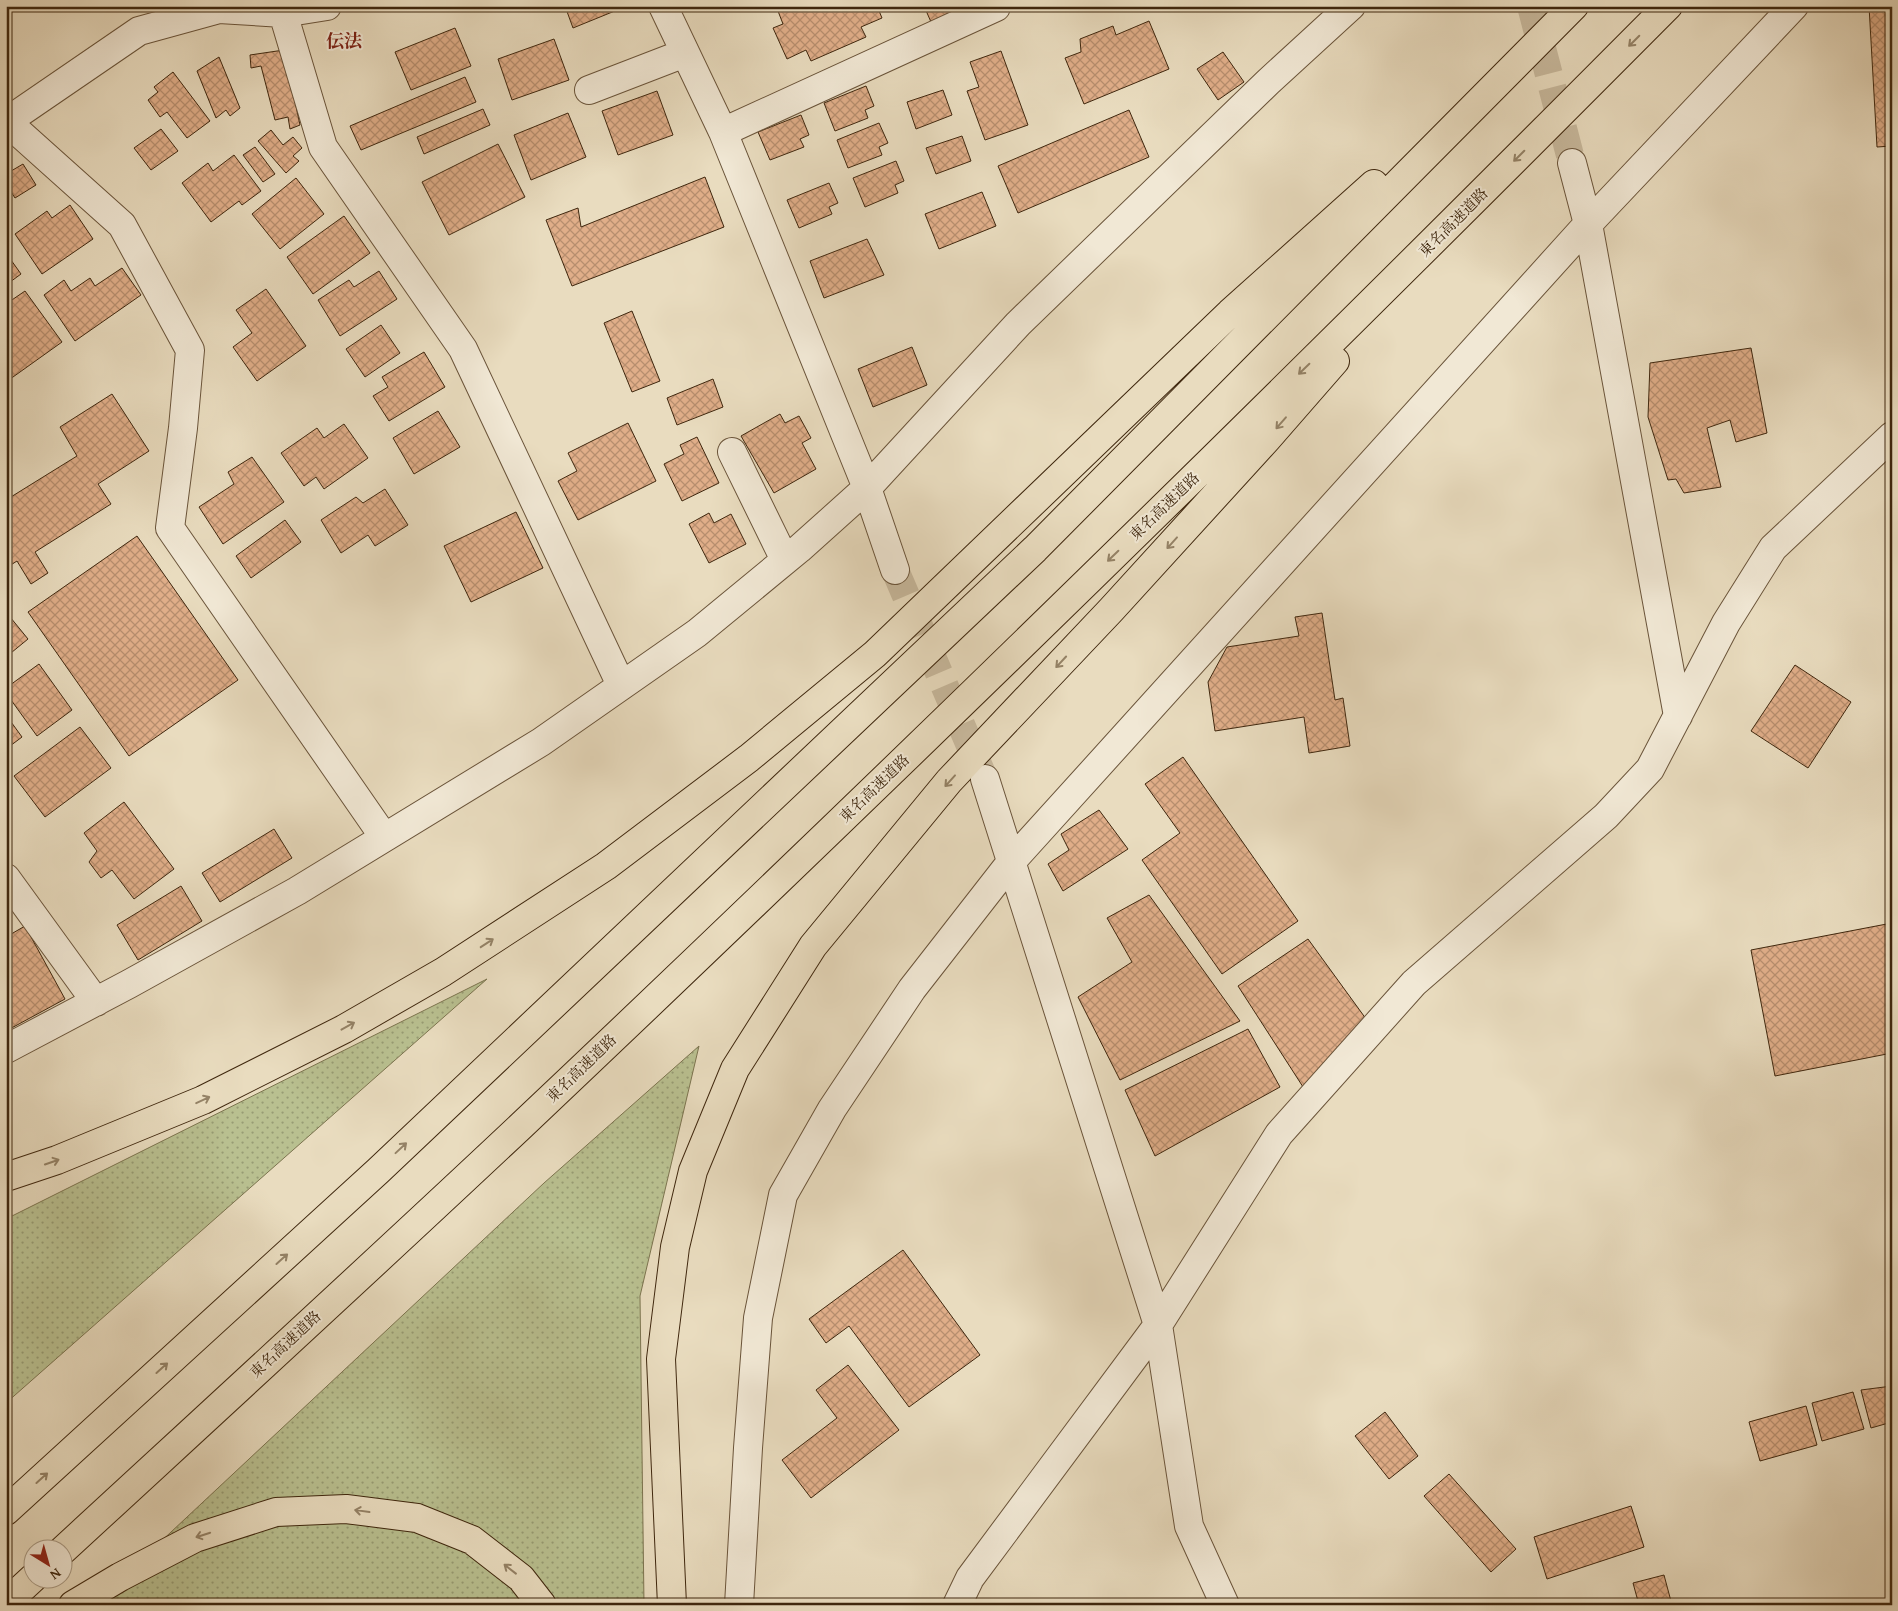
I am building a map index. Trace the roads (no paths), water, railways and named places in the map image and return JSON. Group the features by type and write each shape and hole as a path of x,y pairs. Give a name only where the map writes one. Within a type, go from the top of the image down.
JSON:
{"highway":[{"path":"6,1511 378,1171 1027,556 1574,6"},
{"name":"東名高速道路","path":"72,1542 521,1126 1004,663 1461,214 1668,6"},
{"path":"6,1178 57,1160 203,1100 344,1029 443,972 606,866 749,758 875,654 1230,313 1390,169 1528,53"},
{"path":"672,1605 667,1526 662,1350 675,1247 693,1171 736,1069 813,946 950,781 1267,439 1461,214"},
{"path":"73,1605 120,1577 195,1538 276,1512 346,1509 417,1518 472,1540 521,1578 542,1605"},
{"path":"6,1604 23,1588"}],"street":[{"path":"327,6 283,13 219,9 139,31 6,122 122,225 190,350 184,428 170,528 384,837"},
{"path":"663,6 723,132 867,488 895,570"},
{"path":"6,1049 96,1002 297,890 540,742 697,633 785,560 867,488 1018,324 1260,89 1351,6"},
{"path":"739,1605 758,1318 782,1195 832,1109 912,989 1011,862 1588,224 1794,6"},
{"path":"723,132 996,7"},
{"path":"283,13 323,147 463,349 621,685"},
{"path":"589,90 686,53"},
{"path":"1572,163 1588,224 1678,716"},
{"path":"957,1605 970,1578 1158,1325 1279,1134 1414,983 1606,816 1650,769 1726,623 1773,548 1892,436"},
{"path":"732,452 785,560"},
{"path":"984,780 1158,1325 1189,1526 1225,1605"},
{"path":"6,878 96,1002"}],"tunnel":[{"path":"1531,6 1572,163"},
{"path":"895,570 983,776"}],"district":[{"name":"伝法","path":"344,40"}]}
